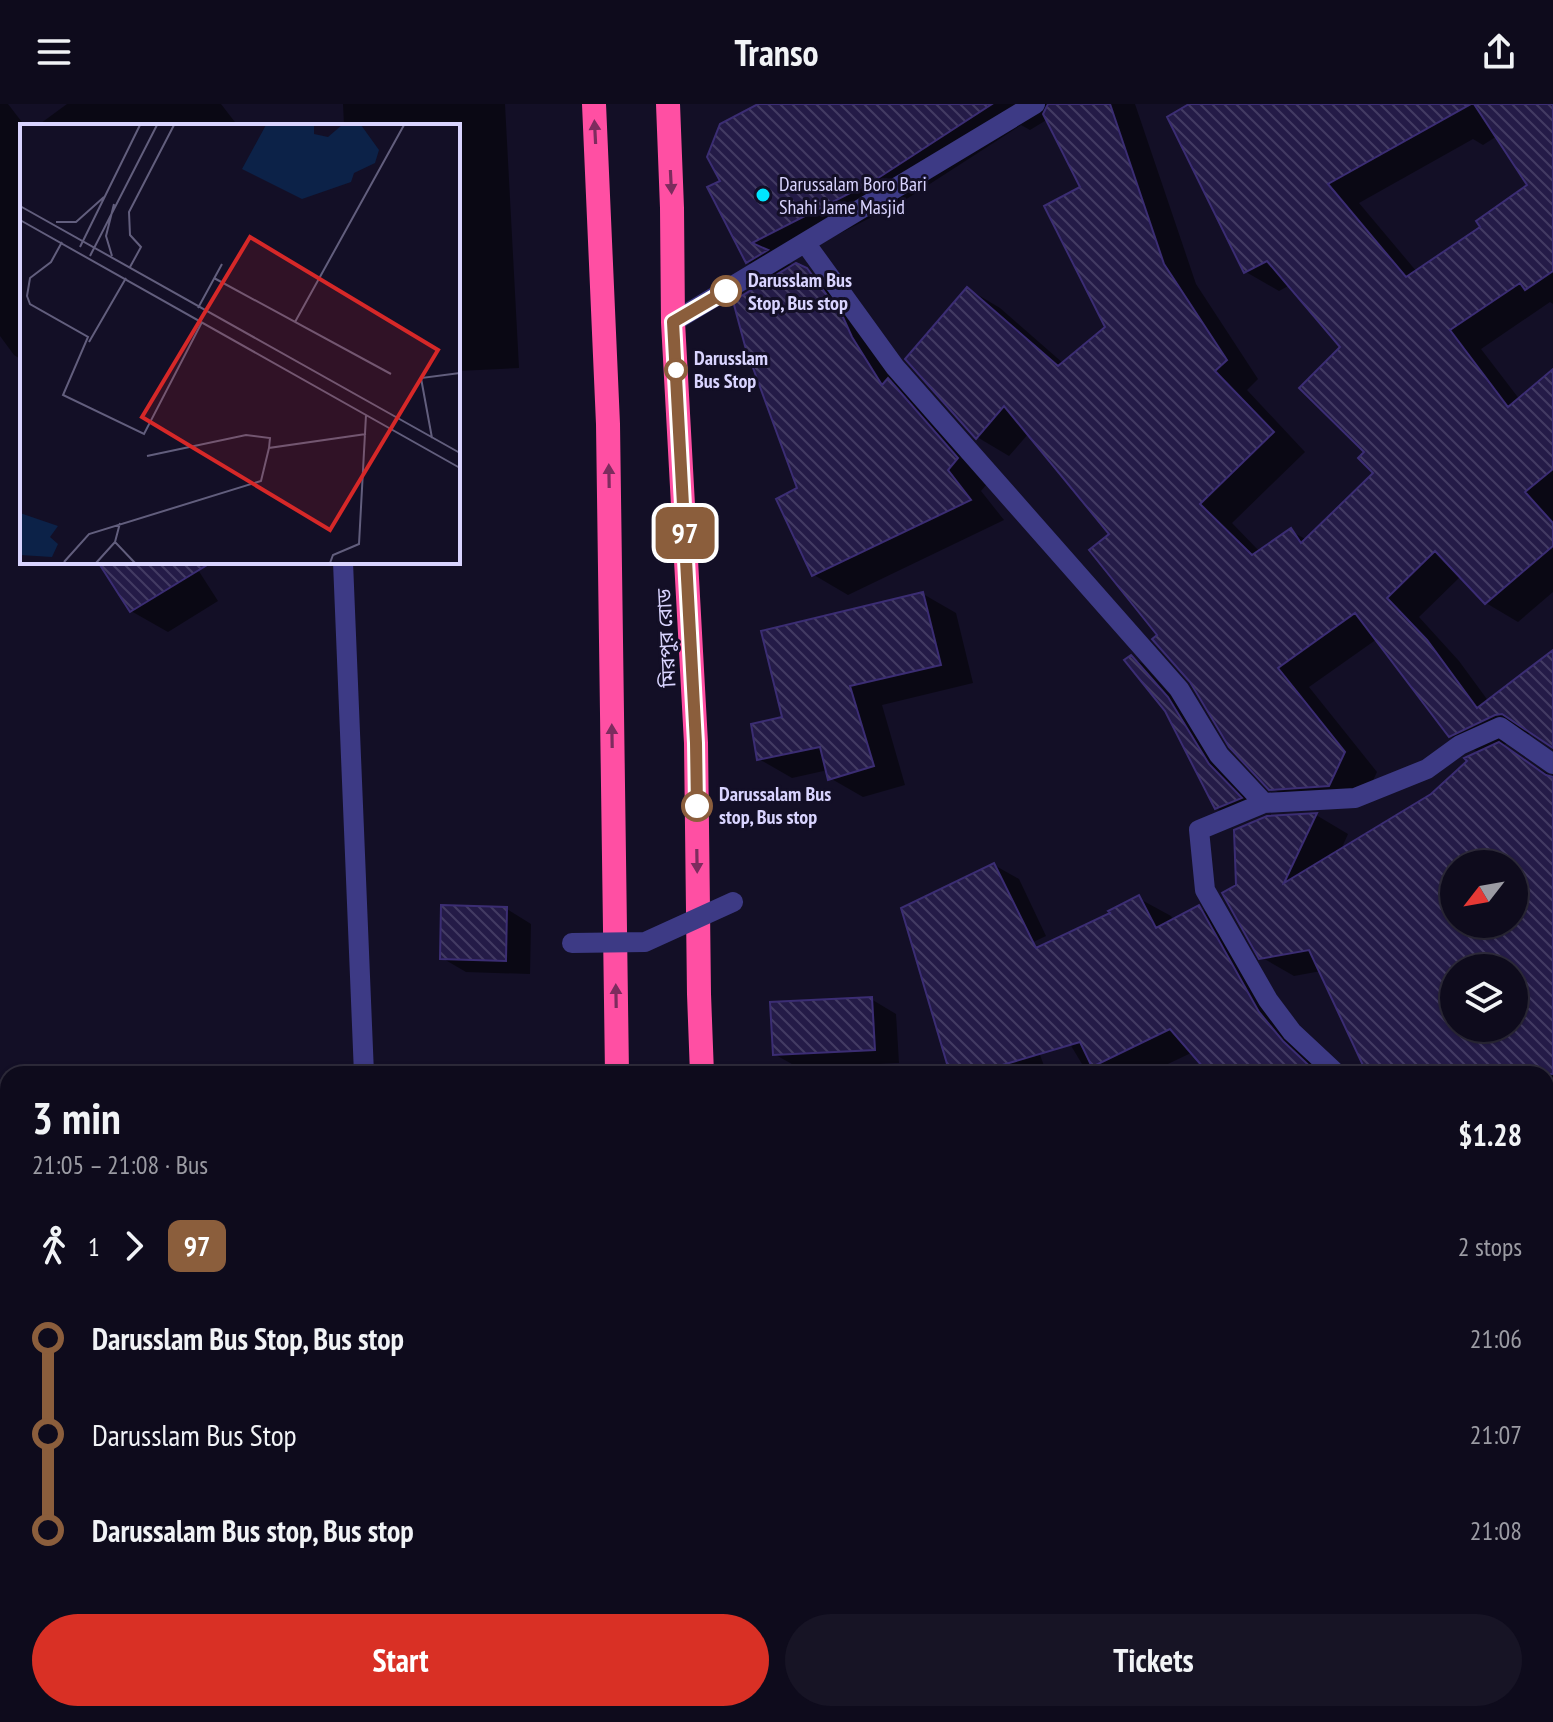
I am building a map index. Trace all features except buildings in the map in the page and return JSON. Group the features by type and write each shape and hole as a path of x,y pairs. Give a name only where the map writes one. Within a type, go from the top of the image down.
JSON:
{"highway":[{"path":"594,104 608,424 617,1066"},
{"name":"মিরপুর রোড","path":"668,104 673,322 696,743 702,1066"}],"street":[{"path":"673,322 1035,104"},
{"path":"806,244 895,367 1179,689 1219,755 1264,803"},
{"path":"343,564 364,1066"},
{"path":"1328,1066 1292,1032 1268,1000 1205,890 1199,830 1264,803 1355,798 1427,769 1460,745 1500,727 1553,764"},
{"path":"572,943 645,942 733,902"}],"bus line":[{"name":"97","path":"697,806 673,322 726,291"}],"place":[{"name":"Darussalam Boro Bari Shahi Jame Masjid","path":"763,195"},
{"name":"Darusslam Bus Stop, Bus stop","path":"726,291"},
{"name":"Darusslam Bus Stop","path":"676,370"},
{"name":"Darussalam Bus stop, Bus stop","path":"697,806"}]}
